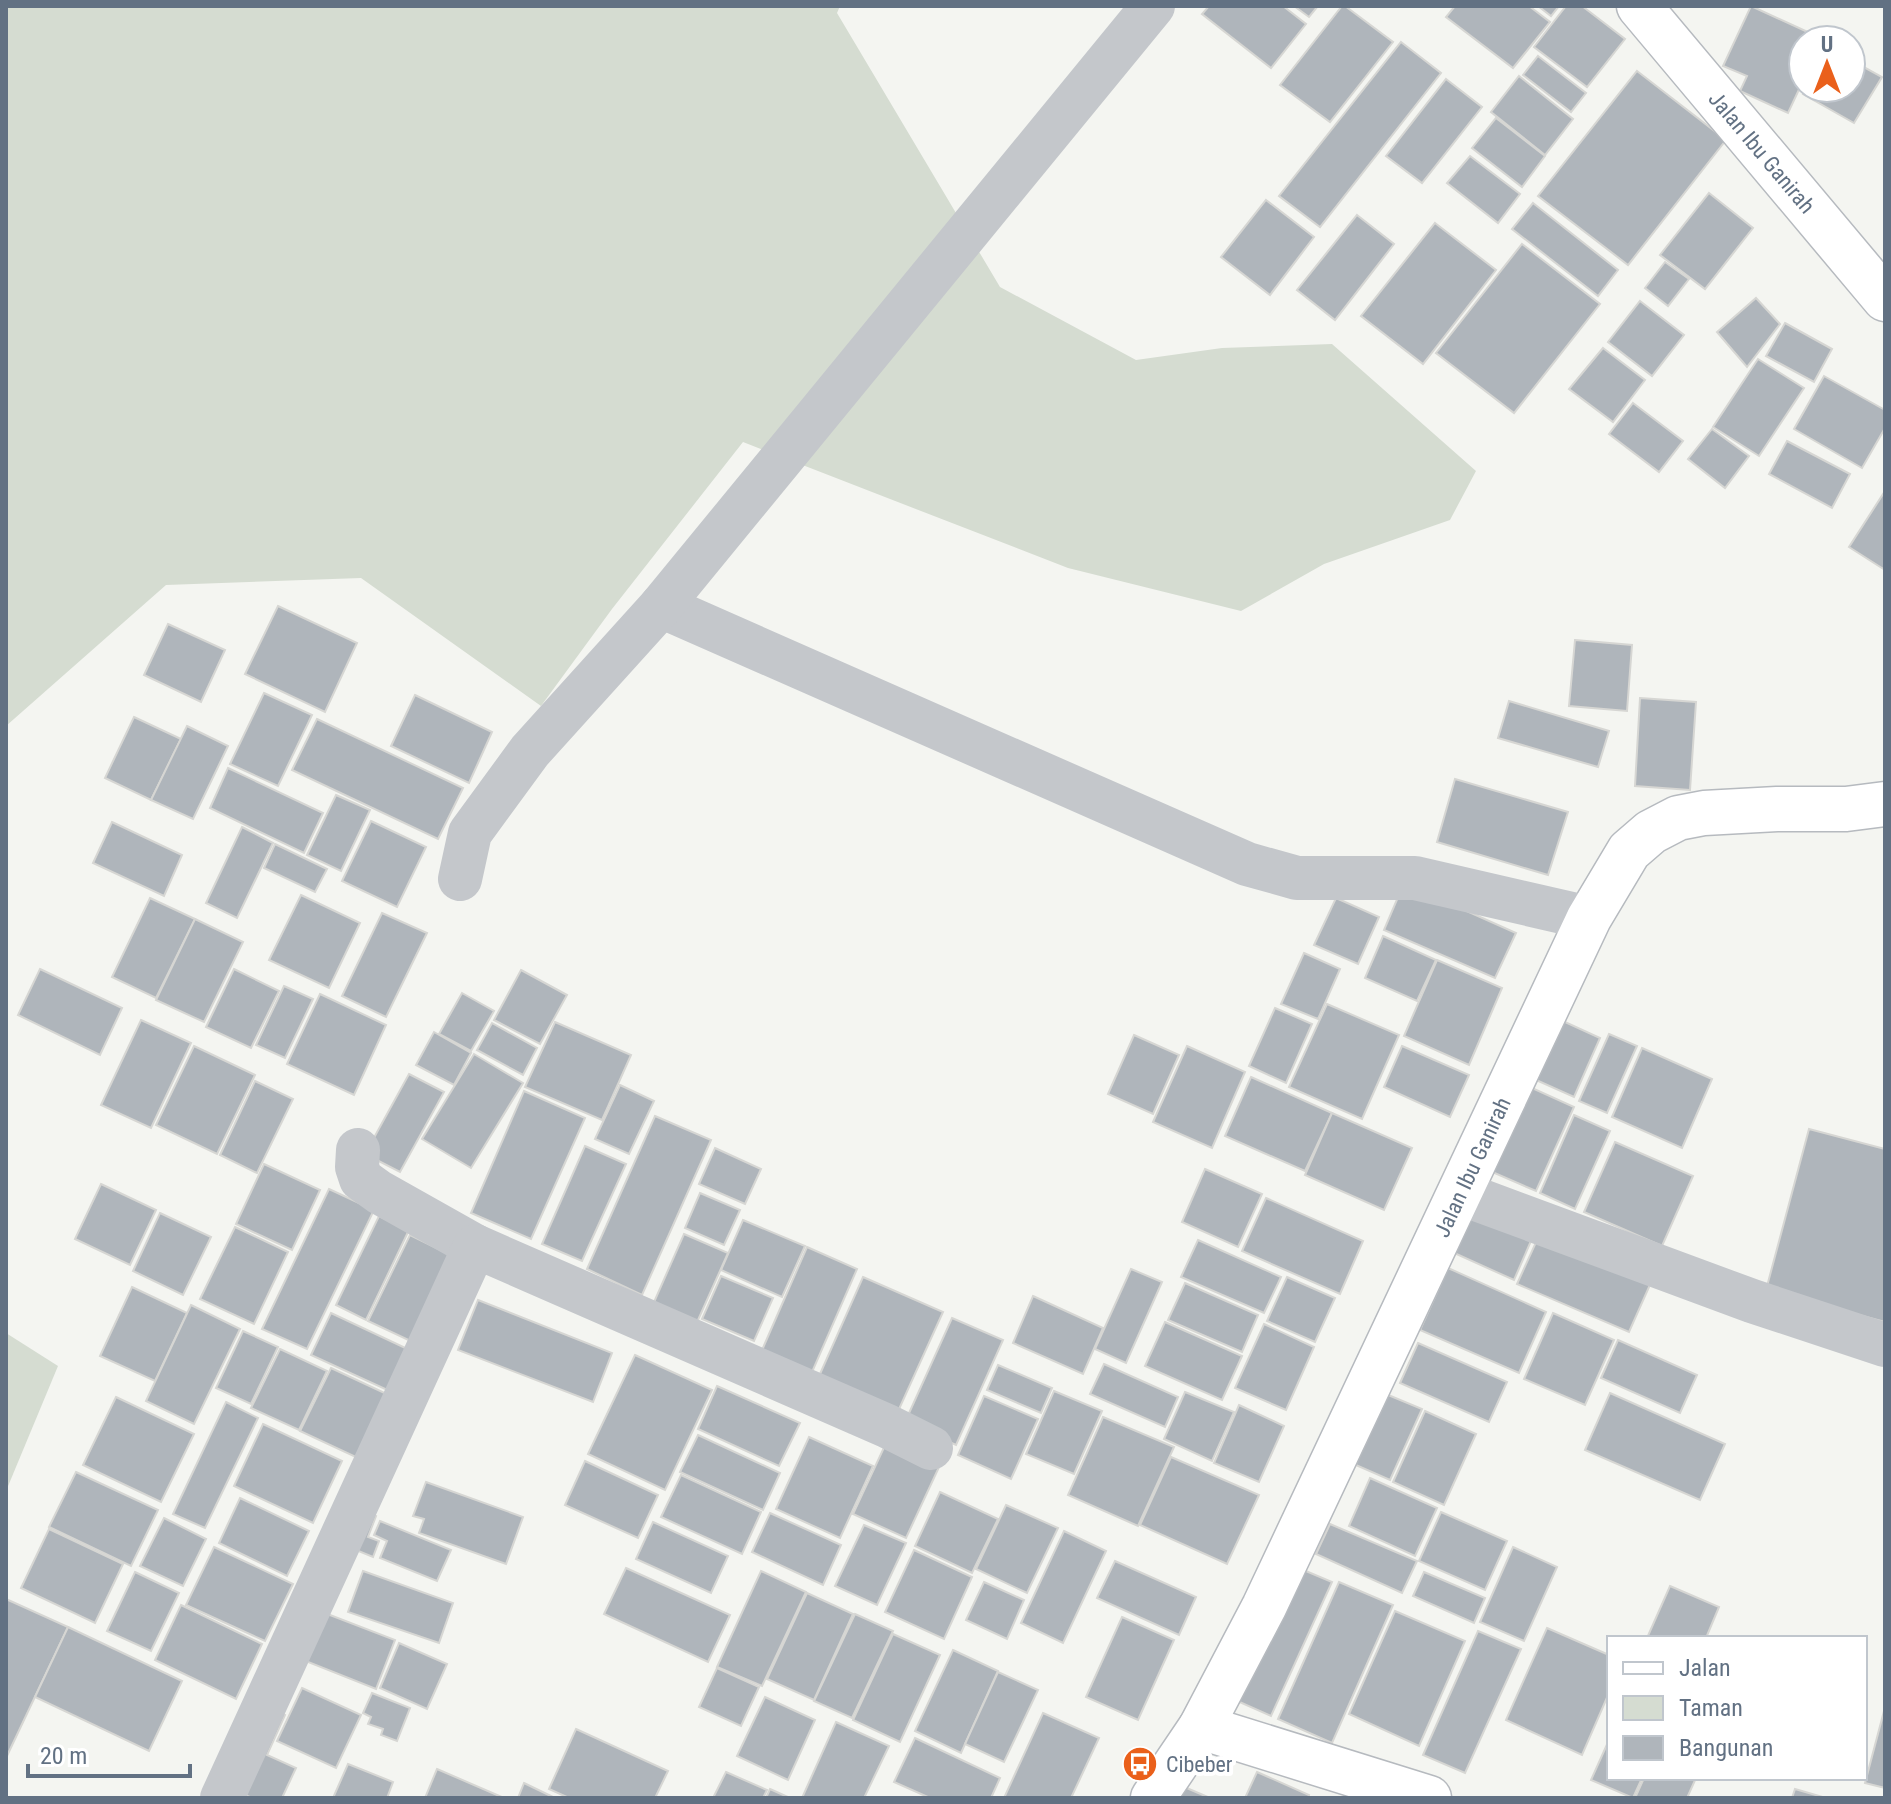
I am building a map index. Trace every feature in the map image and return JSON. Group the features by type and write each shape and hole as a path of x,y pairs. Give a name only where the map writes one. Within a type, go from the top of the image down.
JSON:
{"main road":[{"name":"Jalan Ibu Ganirah","path":"1639,6 1885,299"},
{"name":"Jalan Ibu Ganirah","path":"1153,1798 1201,1727 1264,1607 1589,918 1629,851 1651,832 1678,818 1704,813 1846,809 1885,804"},
{"path":"1201,1727 1429,1798"}],"street":[{"path":"460,879 470,833 530,751 661,606 1153,6"},
{"path":"661,606 1247,864 1297,878 1415,878 1589,918"},
{"path":"358,1150 357,1167 361,1179 475,1246 931,1448"},
{"path":"1460,1193 1737,1296 1885,1345"},
{"path":"222,1798 475,1246"}],"green space":[{"path":"6,6 840,6 837,13 1000,287 1136,360 1222,348 1332,344 1476,471 1450,520 1324,564 1241,611 1068,568 743,442 612,609 541,706 361,578 166,585 6,726"},
{"path":"6,1333 58,1366 6,1491"}],"building":[{"path":"1209,6 1283,6 1306,24 1271,68 1202,14"},
{"path":"1294,6 1318,6 1309,17"},
{"path":"1342,6 1393,42 1330,122 1280,85"},
{"path":"1455,6 1529,6 1550,22 1513,68 1446,17"},
{"path":"1538,6 1559,6 1551,16"},
{"path":"1566,6 1582,6 1625,39 1587,87 1534,47"},
{"path":"1751,6 1790,24 1787,24 1787,104 1792,104 1788,113 1740,91 1747,76 1723,66"},
{"path":"1401,42 1441,73 1320,227 1279,196"},
{"path":"1538,56 1586,93 1571,112 1523,75"},
{"path":"1867,69 1882,77 1867,102"},
{"path":"1637,71 1726,140 1628,265 1538,196"},
{"path":"1519,76 1573,119 1545,155 1491,112"},
{"path":"1446,79 1482,107 1422,183 1386,156"},
{"path":"1821,104 1866,104 1854,123"},
{"path":"1496,118 1545,156 1522,187 1472,148"},
{"path":"1470,156 1520,194 1498,223 1447,183"},
{"path":"1709,193 1753,228 1705,289 1660,255"},
{"path":"1266,200 1314,237 1270,295 1221,257"},
{"path":"1533,203 1618,270 1598,296 1512,229"},
{"path":"1357,215 1394,244 1335,320 1297,290"},
{"path":"1435,223 1496,270 1423,364 1361,316"},
{"path":"1522,244 1600,304 1514,413 1436,353"},
{"path":"1665,262 1689,279 1668,306 1645,288"},
{"path":"1756,298 1780,324 1747,367 1717,332"},
{"path":"1640,301 1684,335 1652,376 1608,342"},
{"path":"1785,323 1832,349 1814,382 1766,356"},
{"path":"1603,348 1645,380 1613,422 1569,389"},
{"path":"1758,359 1804,388 1759,456 1713,427"},
{"path":"1824,376 1885,410 1885,428 1862,468 1794,429"},
{"path":"1633,403 1683,441 1659,472 1609,434"},
{"path":"1712,429 1749,456 1725,488 1688,459"},
{"path":"1787,441 1850,474 1832,508 1769,474"},
{"path":"1885,491 1885,570 1849,547"},
{"path":"278,606 357,643 325,712 245,674"},
{"path":"168,624 225,650 201,702 144,675"},
{"path":"1575,640 1632,645 1627,711 1569,706"},
{"path":"264,693 312,715 278,786 230,764"},
{"path":"415,695 492,732 469,783 391,746"},
{"path":"1640,698 1696,702 1690,790 1635,786"},
{"path":"1509,701 1609,731 1598,767 1498,738"},
{"path":"134,717 181,739 151,800 105,778"},
{"path":"317,719 463,788 438,839 292,770"},
{"path":"187,726 228,746 193,819 151,800"},
{"path":"228,768 323,813 304,853 210,808"},
{"path":"1455,779 1568,812 1548,875 1437,842"},
{"path":"336,795 370,810 341,871 307,855"},
{"path":"371,821 426,847 397,907 342,881"},
{"path":"112,822 182,855 164,896 93,863"},
{"path":"242,827 273,843 237,918 206,903"},
{"path":"275,844 327,869 315,892 264,868"},
{"path":"1404,883 1516,933 1495,978 1384,930"},
{"path":"301,895 360,923 329,988 269,960"},
{"path":"150,898 195,919 156,998 112,977"},
{"path":"1336,898 1379,917 1358,964 1314,945"},
{"path":"382,913 427,933 386,1017 342,996"},
{"path":"195,919 243,942 204,1022 156,1000"},
{"path":"1383,936 1436,960 1417,1001 1365,978"},
{"path":"1304,953 1340,969 1318,1019 1281,1004"},
{"path":"1437,960 1502,988 1469,1065 1404,1036"},
{"path":"40,969 122,1008 100,1055 18,1015"},
{"path":"234,969 279,991 251,1048 206,1027"},
{"path":"521,970 567,995 540,1044 494,1020"},
{"path":"284,986 313,999 285,1058 256,1045"},
{"path":"462,993 494,1011 471,1051 439,1034"},
{"path":"320,994 386,1025 354,1095 287,1064"},
{"path":"1327,1004 1399,1035 1362,1119 1289,1087"},
{"path":"1275,1008 1312,1024 1286,1083 1249,1066"},
{"path":"1552,1016 1600,1038 1574,1097 1525,1075"},
{"path":"141,1020 191,1043 151,1128 101,1105"},
{"path":"555,1022 631,1055 602,1120 525,1087"},
{"path":"492,1023 537,1048 523,1075 477,1050"},
{"path":"434,1032 471,1053 454,1085 416,1065"},
{"path":"1609,1034 1637,1046 1607,1113 1579,1101"},
{"path":"1134,1035 1179,1055 1153,1114 1108,1094"},
{"path":"194,1046 255,1075 217,1154 156,1125"},
{"path":"1187,1046 1245,1072 1212,1148 1153,1122"},
{"path":"1402,1046 1469,1075 1450,1117 1384,1087"},
{"path":"1642,1048 1712,1079 1682,1148 1612,1117"},
{"path":"474,1054 523,1083 471,1168 422,1139"},
{"path":"409,1074 444,1092 400,1172 365,1154"},
{"path":"1251,1077 1332,1113 1305,1171 1225,1136"},
{"path":"255,1081 293,1099 257,1173 220,1155"},
{"path":"1521,1083 1574,1107 1536,1191 1483,1168"},
{"path":"620,1085 654,1101 629,1154 595,1139"},
{"path":"524,1091 585,1118 531,1239 471,1213"},
{"path":"1332,1113 1412,1148 1384,1210 1305,1175"},
{"path":"1574,1115 1610,1131 1575,1209 1540,1193"},
{"path":"655,1116 711,1140 642,1295 587,1269"},
{"path":"1809,1129 1885,1149 1885,1322 1766,1290"},
{"path":"1615,1142 1693,1176 1662,1246 1584,1212"},
{"path":"585,1146 626,1164 582,1261 542,1244"},
{"path":"715,1148 761,1169 745,1204 699,1184"},
{"path":"264,1164 320,1190 292,1250 236,1224"},
{"path":"1205,1169 1262,1194 1238,1247 1182,1222"},
{"path":"101,1184 156,1210 130,1265 75,1239"},
{"path":"329,1189 374,1210 307,1349 262,1329"},
{"path":"700,1193 740,1210 724,1245 685,1228"},
{"path":"1266,1198 1363,1241 1340,1294 1242,1251"},
{"path":"1472,1207 1534,1234 1514,1280 1452,1252"},
{"path":"160,1213 211,1237 183,1295 133,1271"},
{"path":"379,1216 409,1230 366,1320 336,1305"},
{"path":"743,1220 805,1246 782,1297 721,1270"},
{"path":"235,1227 288,1252 254,1324 200,1299"},
{"path":"1542,1229 1653,1278 1629,1332 1517,1284"},
{"path":"684,1234 728,1253 694,1329 651,1309"},
{"path":"410,1235 461,1260 419,1345 368,1321"},
{"path":"1198,1240 1281,1277 1264,1313 1181,1277"},
{"path":"807,1247 857,1269 809,1379 759,1357"},
{"path":"1448,1268 1546,1312 1519,1373 1420,1330"},
{"path":"1131,1269 1162,1282 1126,1363 1095,1349"},
{"path":"721,1276 773,1298 754,1341 702,1319"},
{"path":"863,1277 943,1312 895,1418 816,1383"},
{"path":"1287,1277 1335,1298 1315,1342 1267,1321"},
{"path":"1185,1283 1258,1315 1242,1352 1168,1320"},
{"path":"132,1287 187,1313 155,1381 100,1356"},
{"path":"1033,1296 1103,1328 1083,1374 1013,1343"},
{"path":"478,1300 612,1353 593,1402 458,1350"},
{"path":"191,1305 240,1329 194,1424 146,1401"},
{"path":"331,1313 416,1353 396,1394 311,1355"},
{"path":"1553,1313 1614,1340 1585,1405 1524,1379"},
{"path":"952,1318 1003,1340 956,1445 905,1422"},
{"path":"1165,1322 1242,1356 1222,1400 1145,1366"},
{"path":"1264,1324 1314,1347 1286,1410 1235,1388"},
{"path":"243,1331 278,1347 251,1404 216,1388"},
{"path":"1618,1340 1697,1375 1680,1413 1601,1378"},
{"path":"1418,1343 1507,1382 1489,1422 1400,1383"},
{"path":"280,1349 327,1371 299,1430 251,1408"},
{"path":"635,1355 712,1390 665,1490 588,1454"},
{"path":"1104,1364 1178,1397 1165,1427 1090,1394"},
{"path":"998,1365 1052,1388 1041,1413 987,1390"},
{"path":"331,1368 391,1396 360,1459 300,1431"},
{"path":"717,1386 800,1423 779,1466 698,1429"},
{"path":"1054,1391 1102,1411 1074,1474 1026,1454"},
{"path":"1185,1392 1234,1412 1212,1461 1164,1439"},
{"path":"1381,1392 1422,1409 1390,1480 1349,1462"},
{"path":"1610,1393 1725,1444 1700,1500 1585,1450"},
{"path":"984,1396 1038,1419 1011,1479 958,1455"},
{"path":"116,1397 194,1434 161,1502 83,1465"},
{"path":"226,1402 258,1418 205,1528 173,1514"},
{"path":"1239,1405 1284,1426 1259,1482 1214,1463"},
{"path":"1425,1411 1476,1434 1444,1505 1393,1482"},
{"path":"1103,1417 1174,1447 1138,1526 1068,1495"},
{"path":"263,1424 342,1461 313,1523 234,1486"},
{"path":"698,1435 780,1473 763,1510 680,1472"},
{"path":"809,1437 873,1466 840,1538 776,1509"},
{"path":"887,1441 940,1465 906,1538 853,1514"},
{"path":"1171,1457 1259,1495 1227,1564 1140,1525"},
{"path":"585,1461 658,1495 638,1538 565,1505"},
{"path":"76,1472 158,1510 131,1566 49,1527"},
{"path":"681,1475 761,1512 742,1554 661,1517"},
{"path":"1370,1478 1437,1508 1415,1556 1349,1526"},
{"path":"426,1482 523,1517 506,1564 419,1533 424,1519 413,1516"},
{"path":"940,1492 998,1519 972,1573 915,1546"},
{"path":"240,1498 309,1531 287,1576 219,1543"},
{"path":"1006,1505 1058,1528 1027,1593 976,1569"},
{"path":"366,1512 376,1516 368,1537 379,1541 373,1557 351,1548"},
{"path":"1441,1512 1507,1541 1485,1590 1419,1561"},
{"path":"770,1513 841,1545 823,1585 752,1552"},
{"path":"164,1518 206,1539 183,1586 140,1566"},
{"path":"380,1521 451,1550 437,1581 380,1558 387,1541 374,1535"},
{"path":"653,1522 728,1556 711,1593 636,1559"},
{"path":"1330,1524 1417,1561 1402,1593 1316,1554"},
{"path":"864,1525 906,1543 877,1605 835,1586"},
{"path":"49,1529 123,1564 95,1623 21,1588"},
{"path":"1064,1531 1106,1551 1063,1643 1021,1623"},
{"path":"214,1547 293,1584 265,1641 186,1605"},
{"path":"1513,1547 1557,1567 1524,1641 1480,1622"},
{"path":"914,1550 972,1577 944,1639 885,1612"},
{"path":"1115,1561 1196,1597 1179,1635 1097,1598"},
{"path":"1294,1566 1332,1582 1271,1716 1235,1700"},
{"path":"626,1568 730,1615 708,1662 604,1614"},
{"path":"363,1571 453,1603 439,1643 348,1612"},
{"path":"761,1571 806,1592 762,1686 717,1667"},
{"path":"135,1572 179,1593 151,1651 107,1631"},
{"path":"1424,1572 1485,1598 1474,1623 1413,1596"},
{"path":"984,1582 1024,1600 1007,1639 966,1620"},
{"path":"1339,1582 1393,1605 1332,1743 1278,1719"},
{"path":"1670,1586 1719,1607 1707,1636 1648,1636"},
{"path":"807,1593 853,1614 814,1700 767,1679"},
{"path":"6,1599 68,1627 6,1758"},
{"path":"181,1605 262,1644 236,1699 155,1660"},
{"path":"317,1610 395,1640 376,1689 298,1658"},
{"path":"1395,1611 1465,1641 1419,1746 1349,1714"},
{"path":"855,1614 893,1631 852,1718 814,1701"},
{"path":"1122,1617 1174,1640 1138,1720 1086,1697"},
{"path":"68,1627 182,1681 149,1751 35,1697"},
{"path":"1547,1628 1607,1654 1607,1698 1582,1755 1506,1720"},
{"path":"1478,1631 1521,1649 1465,1773 1423,1755"},
{"path":"893,1634 940,1655 900,1742 853,1720"},
{"path":"399,1643 447,1664 427,1709 380,1688"},
{"path":"953,1650 998,1671 961,1753 915,1731"},
{"path":"717,1668 759,1687 741,1726 699,1707"},
{"path":"998,1672 1038,1690 1004,1762 965,1744"},
{"path":"302,1688 361,1715 336,1768 277,1741"},
{"path":"372,1693 410,1708 397,1741 381,1735 383,1729 368,1724 371,1717 363,1713"},
{"path":"765,1697 815,1720 788,1780 737,1756"},
{"path":"266,1706 285,1715 267,1755 296,1768 282,1798 252,1798 229,1788"},
{"path":"1884,1711 1885,1788 1865,1783"},
{"path":"1043,1713 1099,1738 1071,1798 1004,1798"},
{"path":"836,1722 889,1746 864,1798 802,1798"},
{"path":"576,1729 668,1771 655,1798 569,1798 549,1789"},
{"path":"915,1738 1000,1778 991,1798 930,1798 894,1782"},
{"path":"1607,1744 1607,1780 1641,1780 1633,1798 1591,1780"},
{"path":"348,1764 393,1782 387,1798 333,1798"},
{"path":"437,1769 504,1798 425,1798"},
{"path":"726,1772 767,1790 763,1798 713,1798"},
{"path":"1257,1772 1309,1795 1308,1798 1245,1798"},
{"path":"1643,1780 1695,1780 1687,1798 1635,1798"},
{"path":"524,1783 555,1798 518,1798"},
{"path":"1182,1786 1210,1798 1177,1798"},
{"path":"770,1789 790,1798 766,1798"},
{"path":"1795,1789 1826,1798 1792,1798"}],"place":[{"name":"Cibeber","path":"1140,1764"}]}
